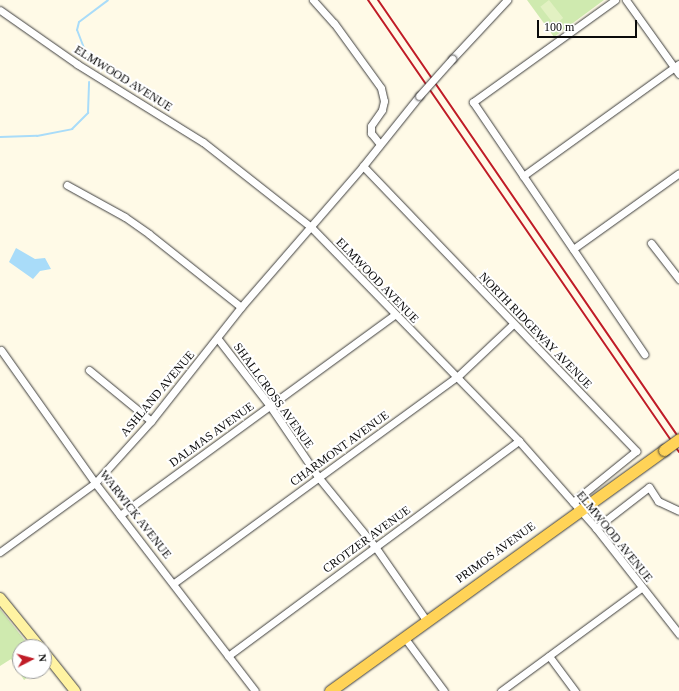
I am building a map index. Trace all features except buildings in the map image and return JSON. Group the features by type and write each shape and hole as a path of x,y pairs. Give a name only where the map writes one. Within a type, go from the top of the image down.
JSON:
{"main road":[{"name":"PRIMOS AVENUE","path":"330,691 404,637 576,506 679,439"}],"street":[{"path":"313,0 334,23 381,88 384,101 382,110 371,126 371,133 380,144"},
{"name":"ASHLAND AVENUE","path":"0,552 95,483 151,421 218,338 241,306 363,166 419,96 506,0"},
{"path":"615,0 472,102 644,354"},
{"path":"626,0 677,66 679,74"},
{"name":"ELMWOOD AVENUE","path":"1,13 77,64 203,142 311,227 394,316 457,377 519,442 596,528 641,588 679,634"},
{"path":"523,176 677,66"},
{"name":"NORTH RIDGEWAY AVENUE","path":"363,166 636,451 576,506"},
{"path":"573,249 679,173"},
{"path":"68,185 149,234 241,306"},
{"path":"651,243 678,277"},
{"name":"DALMAS AVENUE","path":"120,515 394,316"},
{"name":"CHARMONT AVENUE","path":"174,583 457,377 513,324"},
{"name":"SHALLCROSS AVENUE","path":"218,338 270,406 319,478 376,548 426,620"},
{"name":"WARWICK AVENUE","path":"1,350 95,483 174,583 255,691"},
{"path":"89,370 151,421"},
{"name":"CROTZER AVENUE","path":"228,656 519,442"},
{"path":"596,528 649,487 658,500 679,511"},
{"path":"501,691 641,588"},
{"path":"0,598 33,639"},
{"path":"404,637 444,691"},
{"path":"549,656 575,691"},
{"path":"52,662 75,691"}],"green space":[{"path":"527,0 604,0 554,37"},
{"path":"549,0 563,18 554,25 540,7"},
{"path":"0,609 24,639 12,639 12,661 11,659 0,666"}],"water":[{"path":"16,248 35,259 45,258 51,269 40,271 33,279 9,262"}],"waterway":[{"path":"95,61 84,48 77,30 79,22 108,0"},
{"path":"0,137 37,136 72,129 88,113 89,82"}],"railway":[{"path":"368,0 679,452"},
{"path":"378,0 679,438"}]}
